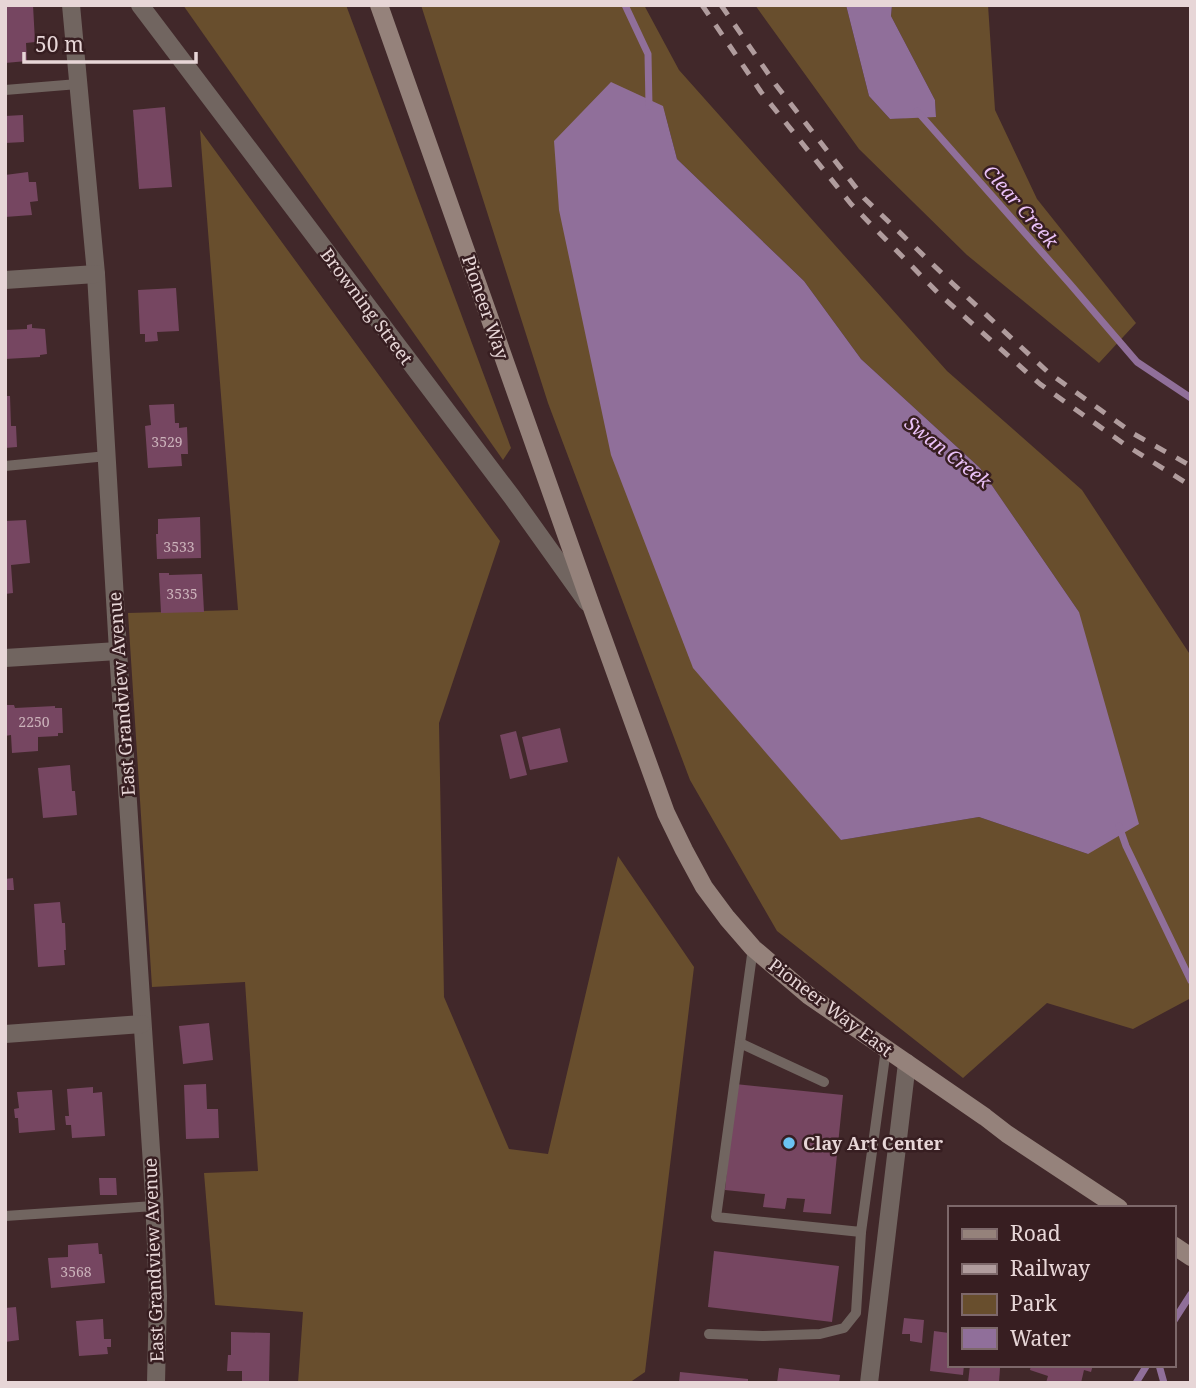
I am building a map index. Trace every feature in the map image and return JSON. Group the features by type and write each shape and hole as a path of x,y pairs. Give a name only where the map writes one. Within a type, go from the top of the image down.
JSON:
{"main road":[{"name":"Pioneer Way","path":"379,5 592,608"},
{"name":"Pioneer Way East","path":"592,608 666,813 704,887 727,918 753,948 808,995 1100,1202"}],"street":[{"name":"East Grandview Avenue","path":"71,5 96,274 154,1206 158,1296 156,1383"},
{"name":"Browning Street","path":"140,5 504,486 592,608"},
{"path":"5,280 96,274"},
{"path":"5,657 118,651"},
{"path":"5,1034 142,1024"},
{"path":"869,1383 907,1063"}],"lane":[{"path":"5,90 78,84"},
{"path":"5,466 107,456"},
{"path":"753,948 716,1217 861,1232"},
{"path":"740,1042 824,1082"},
{"path":"709,1335 820,1334 844,1328 856,1313 861,1232 886,1049"},
{"path":"5,1216 154,1206"}],"green space":[{"path":"183,5 346,5 511,448 503,460"},
{"path":"421,5 644,5 679,70 947,371 1082,490 1191,656 1191,998 1133,1029 1047,1003 963,1078 777,931 690,780 548,403","holes":["663,106 677,159 804,281 861,359 980,468 1079,612 1088,854 979,817 841,840"]},
{"path":"755,5 846,5 869,96 890,119 936,116 935,100 891,16 892,5 988,5 995,110 1037,199 1136,323 1099,363 967,255 859,149"},
{"path":"200,130 500,541 439,723 444,997 509,1149 548,1154 618,856 694,967 645,1372 629,1383 298,1383 303,1312 215,1305 204,1173 258,1171 245,982 152,987 128,613 238,610"}],"water":[{"path":"846,5 892,5 891,16 935,100 936,117 890,119 869,96"},
{"path":"611,82 663,106 677,159 804,281 861,359 980,468 1079,612 1139,824 1088,854 979,817 841,840 693,668 611,455 559,210 554,141"}],"building":[{"path":"5,5 33,5 35,42 26,43 27,61 5,63"},
{"path":"165,107 172,187 139,189 133,110"},
{"path":"23,115 24,142 5,143 5,116"},
{"path":"28,172 29,182 36,182 38,201 30,202 32,215 5,217 5,175"},
{"path":"176,288 179,331 157,332 158,341 145,342 145,334 140,334 138,290"},
{"path":"32,324 32,328 45,329 47,354 40,357 5,359 5,330 27,329 27,325"},
{"path":"5,396 10,396 11,426 16,426 17,447 5,448"},
{"path":"174,404 175,423 179,423 179,428 187,427 188,454 181,454 182,466 148,468 145,426 151,425 149,405"},
{"path":"200,517 201,558 157,559 158,519"},
{"path":"26,520 30,563 11,565 13,593 5,594 5,521"},
{"path":"159,573 202,574 204,612 161,613"},
{"path":"5,705 14,705 15,708 62,708 63,733 58,733 58,736 38,737 38,751 12,753 11,735 5,736"},
{"path":"560,728 568,762 530,770 522,737"},
{"path":"516,731 527,775 510,779 500,735"},
{"path":"70,765 77,815 43,818 38,768"},
{"path":"13,878 14,890 5,890 5,879"},
{"path":"60,902 62,923 65,923 65,965 38,967 34,904"},
{"path":"209,1023 213,1060 183,1064 179,1026"},
{"path":"206,1084 207,1109 218,1109 219,1138 186,1139 184,1085"},
{"path":"735,1084 843,1095 831,1214 803,1212 805,1199 787,1198 785,1209 763,1207 765,1194 725,1190"},
{"path":"93,1087 93,1093 102,1092 105,1136 72,1138 71,1125 66,1125 65,1116 69,1116 67,1089"},
{"path":"52,1090 55,1130 19,1133 14,1109 19,1108 17,1092"},
{"path":"99,1178 116,1178 117,1195 100,1195"},
{"path":"98,1243 105,1283 51,1288 48,1258 68,1257 68,1245"},
{"path":"714,1251 839,1266 832,1322 708,1307"},
{"path":"16,1307 19,1340 5,1342 5,1308"},
{"path":"904,1318 924,1320 922,1343 910,1341 910,1334 902,1334"},
{"path":"103,1319 104,1339 111,1339 111,1347 107,1347 108,1354 79,1356 76,1321"},
{"path":"934,1331 948,1333 948,1367 964,1367 963,1375 930,1371"},
{"path":"231,1332 270,1333 269,1383 242,1383 242,1371 227,1371 228,1355 231,1355"},
{"path":"970,1367 1000,1368 999,1383 968,1383"},
{"path":"1031,1367 1092,1367 1091,1372 1084,1370 1081,1383 1046,1383 1048,1376 1030,1370"},
{"path":"779,1368 840,1375 839,1383 777,1383"},
{"path":"680,1372 748,1379 748,1383 679,1383"}],"waterway":[{"name":"Swan Creek","path":"625,5 648,54 649,106"},
{"name":"Clear Creek","path":"917,111 1137,362 1191,398"},
{"name":"Swan Creek","path":"1119,826 1191,981"},
{"name":"Swan Creek","path":"1175,1319 1191,1294"},
{"name":"Swan Creek","path":"1136,1383 1146,1367"},
{"path":"1160,1367 1164,1383"}],"railway":[{"path":"702,5 761,92 851,204 939,294 1040,384 1124,444 1191,486"},
{"path":"721,5 776,85 864,198 1049,373 1134,434 1191,466"}],"place":[{"name":"Clay Art Center","path":"789,1143"}]}
